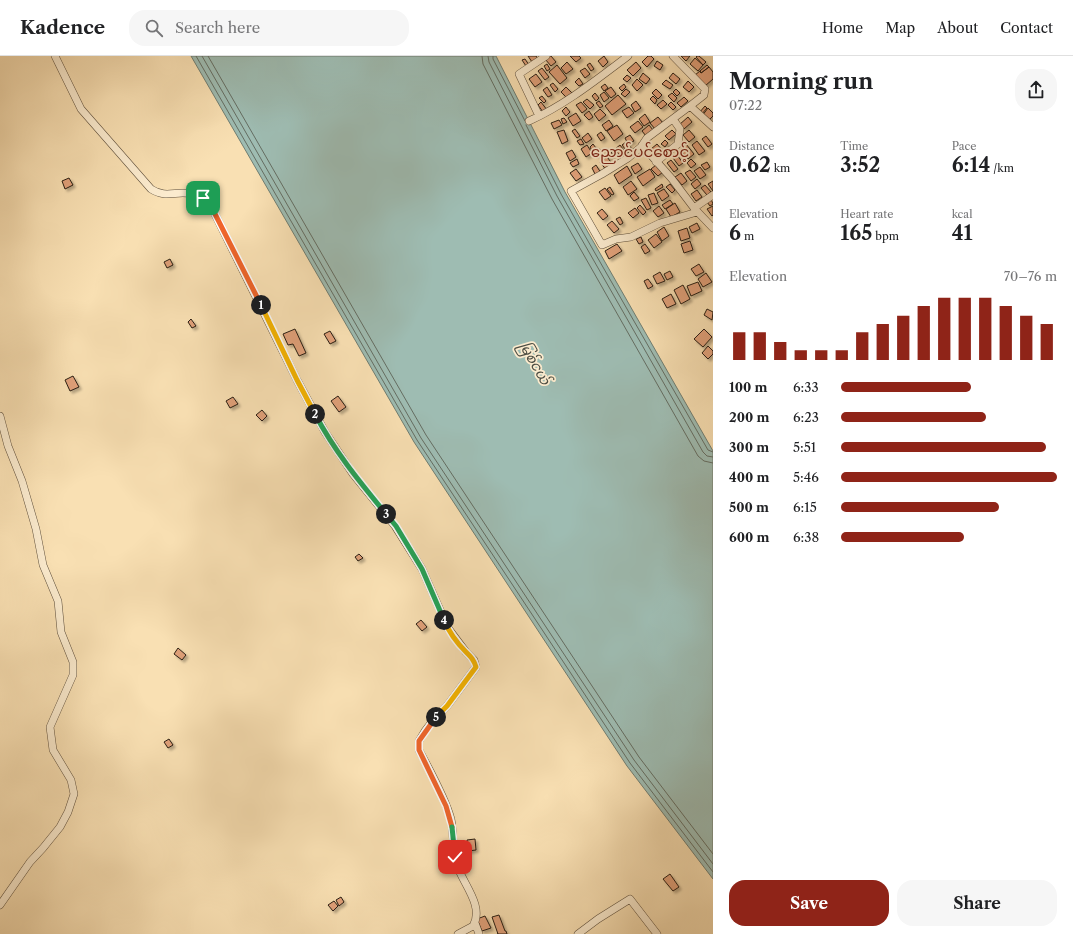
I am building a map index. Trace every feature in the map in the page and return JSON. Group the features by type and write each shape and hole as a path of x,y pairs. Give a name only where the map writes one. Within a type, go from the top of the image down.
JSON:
{"street":[{"path":"55,56 81,109 151,189 162,194 191,194 203,198 211,206 297,380 325,432 353,474 396,526 422,569 448,628 474,660 476,667 447,706 425,731 419,741 419,750 446,806 450,819 457,866 474,901 478,915 476,923 479,934"},
{"path":"539,116 519,74 546,56"},
{"path":"529,121 577,94 628,56"},
{"path":"673,56 705,89 704,95 647,138 642,146 628,158 612,169 571,191 602,245 616,239 631,237 660,223 695,210 713,195"},
{"path":"690,106 713,127"},
{"path":"656,162 678,144 680,129 673,119"},
{"path":"642,146 695,210 713,228"},
{"path":"0,416 8,446 22,481 36,530 43,565 58,601 61,632 73,662 73,675 50,727 53,750 71,780 74,794 68,812 60,827 30,862 0,905"},
{"path":"578,934 598,919 630,899 656,934"},
{"path":"458,934 474,926 476,923"}],"water":[{"name":"မြစ်ငယ်","path":"191,56 496,56 565,192 713,451 713,879 627,766 414,442"}],"building":[{"path":"528,56 536,56 538,59 532,62"},
{"path":"551,56 556,62 551,66 545,59"},
{"path":"570,56 579,56 581,58 576,62"},
{"path":"604,56 608,62 603,67 598,61"},
{"path":"648,56 651,56 654,59 647,67 642,62"},
{"path":"681,56 690,56 686,61"},
{"path":"697,56 706,62 703,65 696,57"},
{"path":"695,58 703,65 698,71 690,64"},
{"path":"525,59 529,65 526,66 522,60"},
{"path":"657,61 663,65 660,70 654,66"},
{"path":"567,62 573,69 566,74 561,68"},
{"path":"636,62 641,68 633,76 627,70"},
{"path":"590,63 594,69 591,71 587,65"},
{"path":"547,64 550,69 547,71 544,66"},
{"path":"557,65 567,78 560,84 549,72"},
{"path":"707,65 709,67 701,73 700,71"},
{"path":"709,67 713,72 713,79 705,86 695,75 700,71 701,73"},
{"path":"542,68 549,77 545,80 538,71"},
{"path":"585,68 590,74 585,78 580,71"},
{"path":"643,73 650,79 646,84 639,79"},
{"path":"673,73 680,79 676,84 669,78"},
{"path":"536,74 542,82 535,87 529,79"},
{"path":"627,75 631,78 627,82 623,79"},
{"path":"579,78 583,84 579,86 575,82"},
{"path":"637,79 643,85 637,91 632,85"},
{"path":"666,80 673,85 670,89 662,84"},
{"path":"688,81 694,87 689,92 683,87"},
{"path":"553,83 558,89 555,92 550,85"},
{"path":"605,84 608,88 604,91 601,87"},
{"path":"624,84 626,87 622,91 619,88"},
{"path":"547,87 552,95 548,97 543,90"},
{"path":"566,87 572,93 567,98 561,92"},
{"path":"611,87 616,94 611,98 605,91"},
{"path":"626,89 630,92 625,97 621,94"},
{"path":"656,89 662,95 658,99 652,93"},
{"path":"676,89 680,93 677,96 673,92"},
{"path":"604,92 609,98 604,102 600,95"},
{"path":"595,93 599,98 596,101 592,96"},
{"path":"672,93 677,98 674,102 668,96"},
{"path":"618,95 626,104 612,115 605,106"},
{"path":"542,96 546,101 544,103 539,98"},
{"path":"653,96 657,100 655,104 650,99"},
{"path":"684,97 688,101 681,107 677,103"},
{"path":"587,99 594,105 590,109 583,102"},
{"path":"663,100 667,104 661,109 657,105"},
{"path":"599,101 603,106 600,108 596,103"},
{"path":"636,101 641,108 635,112 631,105"},
{"path":"541,102 547,110 543,112 538,105"},
{"path":"581,102 587,109 582,113 576,105"},
{"path":"671,102 676,107 673,110 668,105"},
{"path":"705,106 707,108 701,115 699,113"},
{"path":"566,107 570,112 566,116 562,111"},
{"path":"629,107 634,113 627,118 622,111"},
{"path":"708,108 713,113 713,116 708,121 702,116"},
{"path":"600,109 606,115 599,121 594,114"},
{"path":"589,111 593,117 589,120 584,115"},
{"path":"576,113 581,121 573,126 568,118"},
{"path":"645,114 650,122 644,126 639,119"},
{"path":"658,117 663,123 655,129 650,123"},
{"path":"688,117 692,122 684,129 679,125"},
{"path":"564,118 567,122 563,124 561,119"},
{"path":"559,120 562,125 554,129 551,123"},
{"path":"609,120 613,126 606,131 602,125"},
{"path":"638,121 643,127 635,133 630,127"},
{"path":"617,125 623,134 614,141 607,131"},
{"path":"649,125 653,130 646,136 642,131"},
{"path":"575,129 580,136 577,138 572,131"},
{"path":"564,130 568,141 562,144 557,132"},
{"path":"672,130 676,134 669,140 665,136"},
{"path":"689,130 695,137 689,142 683,135"},
{"path":"601,132 605,138 601,141 597,135"},
{"path":"588,133 592,139 586,143 582,138"},
{"path":"630,135 634,141 628,144 625,138"},
{"path":"706,136 712,144 708,147 702,139"},
{"path":"581,139 584,144 580,145 577,141"},
{"path":"665,140 668,143 665,147 661,144"},
{"path":"697,141 705,151 699,155 692,145"},
{"path":"626,142 633,150 628,153 622,145"},
{"path":"593,144 596,148 592,151 590,147"},
{"path":"657,144 663,151 657,156 651,149"},
{"path":"686,144 694,154 688,159 680,150"},
{"path":"587,145 592,153 586,157 581,149"},
{"path":"620,145 627,154 622,159 615,149"},
{"path":"600,149 602,152 597,156 594,152"},
{"path":"609,149 613,155 608,158 606,151"},
{"path":"572,150 576,157 570,161 566,153"},
{"path":"677,155 683,163 679,166 673,158"},
{"path":"607,157 614,166 607,171 600,162"},
{"path":"577,159 579,164 573,167 570,163"},
{"path":"691,159 696,164 691,168 687,163"},
{"path":"671,160 678,169 674,172 667,163"},
{"path":"707,162 710,167 705,170 701,165"},
{"path":"638,163 642,169 635,174 631,167"},
{"path":"596,165 601,173 596,176 592,168"},
{"path":"656,165 663,172 658,176 651,169"},
{"path":"627,166 632,175 619,184 614,175"},
{"path":"700,167 706,175 700,179 694,171"},
{"path":"576,169 582,177 576,181 570,173"},
{"path":"650,169 655,177 643,186 637,177"},
{"path":"690,170 696,177 691,181 685,173"},
{"path":"681,173 687,181 682,185 675,177"},
{"path":"69,178 73,185 65,189 62,181"},
{"path":"697,179 701,184 695,189 691,184"},
{"path":"631,181 637,189 628,195 623,187"},
{"path":"713,181 713,191 708,184"},
{"path":"662,184 663,187 656,191 655,189"},
{"path":"670,184 675,190 672,193 666,187"},
{"path":"705,185 711,192 707,195 701,188"},
{"path":"610,187 614,194 612,195 607,189"},
{"path":"605,188 611,196 605,200 599,192"},
{"path":"664,189 669,196 662,201 657,193"},
{"path":"697,190 702,197 696,201 691,194"},
{"path":"634,192 639,198 634,201 630,196"},
{"path":"654,193 658,203 652,205 648,195"},
{"path":"646,198 651,208 647,210 641,200"},
{"path":"711,199 713,204 710,206 707,202"},
{"path":"670,200 673,204 665,209 662,205"},
{"path":"675,203 680,212 671,217 666,209"},
{"path":"640,205 646,212 643,215 637,208"},
{"path":"659,206 664,213 658,217 653,211"},
{"path":"713,206 713,215 712,216 707,209"},
{"path":"635,208 639,213 633,218 628,213"},
{"path":"602,209 608,216 603,220 597,213"},
{"path":"620,217 623,223 620,225 616,219"},
{"path":"612,221 619,229 614,233 607,225"},
{"path":"697,223 700,229 692,233 689,227"},
{"path":"664,227 669,236 662,241 657,232"},
{"path":"687,228 690,238 681,241 678,231"},
{"path":"656,234 662,242 654,248 648,240"},
{"path":"641,237 643,242 639,244 636,239"},
{"path":"690,241 693,250 684,253 681,244"},
{"path":"617,244 622,251 609,259 605,251"},
{"path":"645,244 650,251 645,254 641,247"},
{"path":"170,259 173,265 167,268 164,262"},
{"path":"699,264 704,272 696,276 691,269"},
{"path":"670,271 673,277 667,280 664,274"},
{"path":"660,272 665,281 657,284 653,276"},
{"path":"706,273 712,282 703,287 698,279"},
{"path":"648,279 653,286 648,289 644,281"},
{"path":"698,282 702,291 691,296 687,286"},
{"path":"683,285 690,299 681,304 674,290"},
{"path":"671,294 676,304 667,308 662,299"},
{"path":"707,309 713,312 712,320 704,315"},
{"path":"191,319 196,326 192,328 188,322"},
{"path":"295,329 306,353 299,356 293,344 288,345 283,334"},
{"path":"704,329 712,337 703,347 694,339"},
{"path":"330,331 336,341 330,344 324,334"},
{"path":"708,346 713,351 713,354 708,359 702,353"},
{"path":"73,376 79,387 70,391 65,380"},
{"path":"338,396 346,407 339,412 331,401"},
{"path":"233,397 238,404 230,408 226,401"},
{"path":"262,410 267,416 262,421 256,415"},
{"path":"359,554 363,558 358,561 355,557"},
{"path":"421,620 427,627 422,631 416,624"},
{"path":"178,648 186,655 182,660 174,654"},
{"path":"169,739 173,745 168,748 164,742"},
{"path":"475,839 476,850 468,851 467,840"},
{"path":"670,874 679,887 673,891 663,879"},
{"path":"341,897 344,902 339,906 336,900"},
{"path":"334,901 338,906 333,911 328,905"},
{"path":"499,915 507,934 498,934 492,917"},
{"path":"485,916 491,928 482,931 477,919"}],"district":[{"name":"ညောင်ပင်စောင့်","path":"640,151"}],"route":[{"path":"203,198 211,206 297,380 331,443 353,474 396,526 422,569 448,628 474,660 476,667 472,674 447,706 435,718 419,741 419,750 446,806 450,819 455,857"}]}
